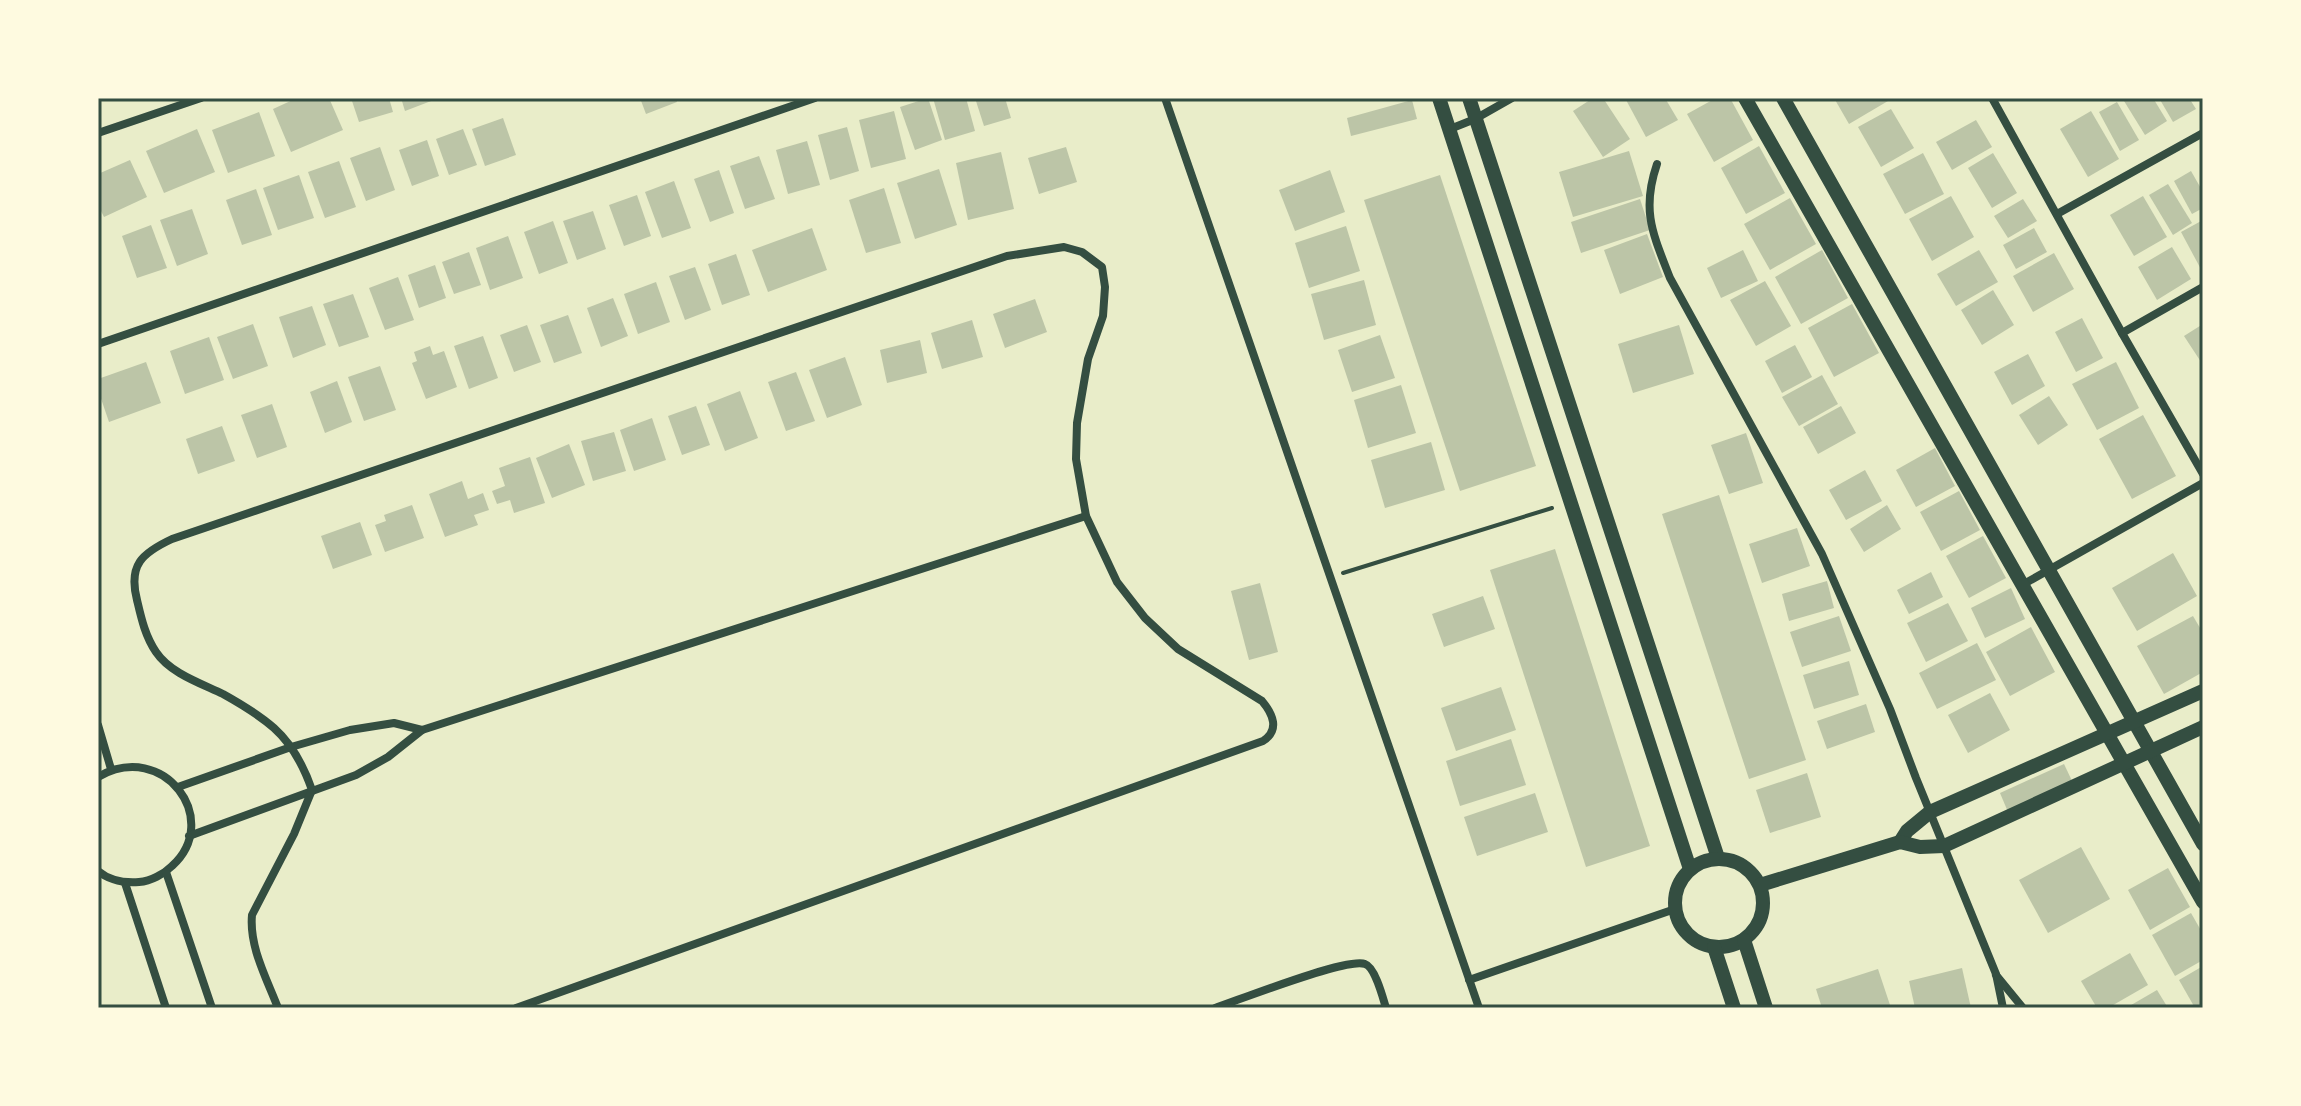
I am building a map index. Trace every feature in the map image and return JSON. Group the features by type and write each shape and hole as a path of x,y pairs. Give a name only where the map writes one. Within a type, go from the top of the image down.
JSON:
{"street":[{"path":"98,133 201,98"},
{"path":"98,344 815,98"},
{"path":"1165,98 1479,1008"},
{"path":"1439,98 1690,869"},
{"path":"1469,98 1718,858"},
{"path":"1450,129 1512,98"},
{"path":"1745,98 2203,902"},
{"path":"1783,98 2203,844"},
{"path":"1992,98 2203,474"},
{"path":"2057,214 2203,133"},
{"path":"1657,164 1648,199 1654,238 1670,278 1822,554 1856,629 1996,974 2003,1008"},
{"path":"278,1008 253,942 252,915 294,834 312,790 306,772 277,731 252,710 189,678 156,653 143,626 135,592 134,570 144,555 172,539 1007,256 1064,247 1082,252 1102,267 1105,287 1103,316 1088,359 1077,423 1076,459 1086,516 1117,582 1145,618 1178,649 1262,701 1273,719 1269,737 516,1008"},
{"path":"2122,333 2203,287"},
{"path":"2022,585 2203,483"},
{"path":"189,836 367,769 406,745 422,730 1086,516"},
{"path":"1900,842 1907,831 1930,812 2203,691"},
{"path":"178,787 291,747 350,730 394,723 422,730"},
{"path":"98,725 111,769"},
{"path":"1760,885 1900,842 1920,847 1944,846 2203,727"},
{"path":"98,777 111,769 129,766 147,768 164,775 178,787 191,819 185,850 166,872 146,881 125,883 98,871"},
{"path":"1718,858 1743,865 1753,874 1764,899 1762,915 1755,929 1744,940 1730,946 1714,947 1688,935 1679,923 1675,909 1681,880 1690,869 1718,858"},
{"path":"166,872 212,1008"},
{"path":"125,883 166,1008"},
{"path":"1469,980 1675,909"},
{"path":"1744,940 1766,1008"},
{"path":"1714,947 1734,1008"},
{"path":"1215,1008 1329,969 1362,963 1368,964 1373,972 1386,1008"},
{"path":"1996,974 2023,1008"}],"path":[{"path":"1329,578 1570,502"}],"building":[{"path":"297,98 329,98 343,130 291,152 273,109"},
{"path":"351,98 389,98 393,112 359,122"},
{"path":"401,98 439,98 405,111"},
{"path":"640,98 676,98 677,102 646,114"},
{"path":"928,98 942,140 915,150 900,107"},
{"path":"933,98 966,98 975,131 945,140"},
{"path":"975,98 1005,98 1011,118 984,126"},
{"path":"1593,98 1603,98 1630,139 1603,157 1573,111"},
{"path":"1625,98 1665,98 1678,120 1646,137"},
{"path":"1716,98 1730,98 1753,140 1714,162 1687,114"},
{"path":"1834,98 1887,98 1888,101 1849,124"},
{"path":"2129,98 2153,98 2167,121 2145,135 2124,101"},
{"path":"2159,98 2189,98 2196,109 2173,122"},
{"path":"1412,100 1417,119 1351,136 1347,118"},
{"path":"2117,102 2139,140 2120,151 2099,112"},
{"path":"1891,109 1914,148 1881,167 1858,127"},
{"path":"894,111 906,159 871,168 859,120"},
{"path":"2091,111 2119,159 2088,177 2060,129"},
{"path":"259,112 275,156 228,173 212,130"},
{"path":"503,118 516,155 485,166 472,129"},
{"path":"1976,120 1992,147 1952,170 1936,142"},
{"path":"847,127 859,171 830,180 818,135"},
{"path":"197,129 215,172 164,193 146,151"},
{"path":"463,129 477,165 449,175 436,139"},
{"path":"427,140 439,176 412,186 399,150"},
{"path":"807,141 820,185 788,194 776,150"},
{"path":"1759,146 1785,193 1746,214 1721,168"},
{"path":"380,147 395,190 366,201 350,158"},
{"path":"1066,147 1077,182 1039,194 1028,158"},
{"path":"1629,151 1643,196 1573,217 1559,172"},
{"path":"1001,152 1014,209 968,220 956,163"},
{"path":"1923,153 1944,194 1905,214 1883,174"},
{"path":"1993,153 2017,193 1992,208 1968,168"},
{"path":"759,156 775,199 745,209 730,166"},
{"path":"130,160 147,197 104,217 98,205 98,174"},
{"path":"339,161 356,207 325,218 308,172"},
{"path":"939,169 957,225 915,239 897,183"},
{"path":"719,170 734,213 710,222 694,179"},
{"path":"1330,170 1345,212 1295,231 1279,190"},
{"path":"2191,171 2203,192 2203,208 2192,214 2174,181"},
{"path":"299,175 314,218 278,230 263,188"},
{"path":"1440,175 1536,466 1460,491 1364,200"},
{"path":"674,181 691,228 662,238 645,192"},
{"path":"2168,184 2192,223 2173,235 2149,195"},
{"path":"884,188 901,243 866,253 849,200"},
{"path":"256,189 272,235 242,245 226,200"},
{"path":"637,195 651,236 624,246 609,205"},
{"path":"1951,196 1974,237 1932,261 1909,219"},
{"path":"2143,196 2167,237 2134,256 2110,215"},
{"path":"1790,198 1816,244 1770,270 1744,224"},
{"path":"1640,199 1650,230 1581,253 1571,222"},
{"path":"2023,199 2037,221 2008,238 1994,216"},
{"path":"192,209 208,254 177,266 160,220"},
{"path":"593,211 606,249 577,260 563,221"},
{"path":"2203,220 2203,273 2181,232"},
{"path":"553,221 568,263 539,274 524,232"},
{"path":"151,225 167,268 137,278 122,236"},
{"path":"1346,226 1360,271 1309,288 1295,243"},
{"path":"812,228 827,270 768,292 752,250"},
{"path":"2034,228 2047,252 2016,269 2003,245"},
{"path":"1647,234 1663,277 1620,294 1604,250"},
{"path":"508,236 523,278 490,290 476,248"},
{"path":"2172,247 2191,279 2157,300 2138,267"},
{"path":"1743,250 1758,281 1721,298 1707,268"},
{"path":"1822,250 1848,298 1801,324 1775,277"},
{"path":"1979,250 1998,282 1956,306 1937,274"},
{"path":"469,252 481,285 454,294 442,262"},
{"path":"2054,253 2074,289 2033,312 2013,276"},
{"path":"736,254 750,295 722,305 708,264"},
{"path":"435,265 446,298 419,308 408,275"},
{"path":"695,267 711,310 685,320 669,276"},
{"path":"398,277 414,320 385,330 369,288"},
{"path":"1364,280 1376,325 1324,340 1311,294"},
{"path":"1765,281 1791,326 1756,346 1730,300"},
{"path":"656,282 670,322 638,334 624,294"},
{"path":"1993,290 2014,325 1982,345 1961,310"},
{"path":"353,294 369,337 339,347 323,304"},
{"path":"613,298 628,336 601,347 587,308"},
{"path":"1035,299 1047,332 1005,348 993,314"},
{"path":"1852,304 1879,353 1834,377 1808,328"},
{"path":"312,306 326,345 293,358 279,317"},
{"path":"568,315 582,353 554,363 540,325"},
{"path":"2082,318 2103,358 2076,372 2055,332"},
{"path":"972,320 983,357 942,369 931,333"},
{"path":"253,324 268,366 233,379 217,337"},
{"path":"2203,324 2203,365 2184,336"},
{"path":"527,325 541,362 514,372 500,335"},
{"path":"1679,325 1694,374 1633,393 1618,344"},
{"path":"1380,335 1395,378 1352,392 1338,350"},
{"path":"483,336 498,378 469,389 454,346"},
{"path":"209,337 224,380 185,394 170,351"},
{"path":"920,340 927,373 887,383 880,350"},
{"path":"1795,345 1812,377 1782,393 1765,361"},
{"path":"430,346 433,355 444,351 457,387 426,399 412,363 417,361 414,352"},
{"path":"2028,354 2045,386 2012,405 1994,372"},
{"path":"845,357 862,405 827,418 809,370"},
{"path":"146,362 161,403 109,422 98,390 98,379"},
{"path":"2116,362 2139,408 2097,430 2072,384"},
{"path":"380,366 396,410 364,421 348,377"},
{"path":"796,372 815,421 786,431 768,382"},
{"path":"1822,375 1838,404 1799,426 1782,397"},
{"path":"337,381 352,422 325,433 310,392"},
{"path":"1401,385 1416,433 1368,448 1354,400"},
{"path":"740,391 758,438 725,451 707,404"},
{"path":"2049,396 2068,425 2038,445 2019,415"},
{"path":"272,404 287,447 257,458 241,415"},
{"path":"696,406 710,445 682,455 668,416"},
{"path":"1841,406 1856,433 1818,454 1803,427"},
{"path":"2143,415 2176,476 2132,499 2099,439"},
{"path":"652,418 666,460 634,471 620,430"},
{"path":"222,426 235,461 198,474 186,439"},
{"path":"614,432 626,471 593,481 581,441"},
{"path":"1746,433 1763,483 1729,494 1711,445"},
{"path":"1431,442 1445,490 1385,508 1371,460"},
{"path":"569,444 585,485 552,498 536,458"},
{"path":"1935,448 1955,486 1916,507 1896,470"},
{"path":"530,457 545,503 514,513 510,500 497,504 492,491 505,486 499,468"},
{"path":"1865,470 1882,501 1846,520 1829,490"},
{"path":"462,481 468,499 483,493 489,510 474,515 478,525 445,537 429,494"},
{"path":"1959,491 1980,530 1941,551 1920,512"},
{"path":"1719,495 1806,760 1749,779 1662,514"},
{"path":"412,505 424,538 385,552 375,525 386,521 384,515"},
{"path":"1887,505 1901,529 1864,552 1850,529"},
{"path":"360,522 372,555 333,569 321,536"},
{"path":"1797,528 1810,566 1762,583 1749,544"},
{"path":"1983,536 2006,578 1969,598 1946,556"},
{"path":"1555,549 1650,846 1586,867 1490,570"},
{"path":"2173,553 2197,596 2137,631 2112,588"},
{"path":"1931,572 1943,597 1909,614 1897,590"},
{"path":"1827,581 1834,608 1789,621 1782,594"},
{"path":"1260,583 1278,652 1249,660 1231,591"},
{"path":"2011,588 2025,619 1985,638 1971,608"},
{"path":"1483,596 1495,629 1444,647 1432,614"},
{"path":"1948,603 1968,641 1926,662 1907,623"},
{"path":"1839,616 1851,651 1802,667 1790,632"},
{"path":"2193,616 2203,633 2203,672 2164,694 2137,646"},
{"path":"2031,627 2055,672 2010,696 1986,652"},
{"path":"1977,643 1996,680 1937,709 1919,673"},
{"path":"1849,661 1859,695 1814,709 1803,675"},
{"path":"1501,687 1516,730 1456,751 1441,708"},
{"path":"1990,693 2010,730 1968,753 1948,715"},
{"path":"1866,704 1875,732 1827,749 1817,721"},
{"path":"1511,739 1526,785 1460,806 1446,761"},
{"path":"2064,764 2073,783 2008,812 2000,793"},
{"path":"1807,773 1821,817 1770,833 1756,790"},
{"path":"1535,793 1548,832 1477,856 1464,817"},
{"path":"2081,847 2110,899 2048,933 2019,880"},
{"path":"2168,868 2190,907 2150,930 2128,890"},
{"path":"2191,913 2203,934 2203,960 2175,976 2152,935"},
{"path":"2130,953 2148,985 2108,1008 2097,1008 2081,981"},
{"path":"2203,966 2203,1008 2195,1008 2179,980"},
{"path":"1962,968 1971,1008 1915,1008 1909,981"},
{"path":"1878,969 1891,1008 1822,1008 1816,989"},
{"path":"2157,990 2168,1008 2126,1008"}]}
